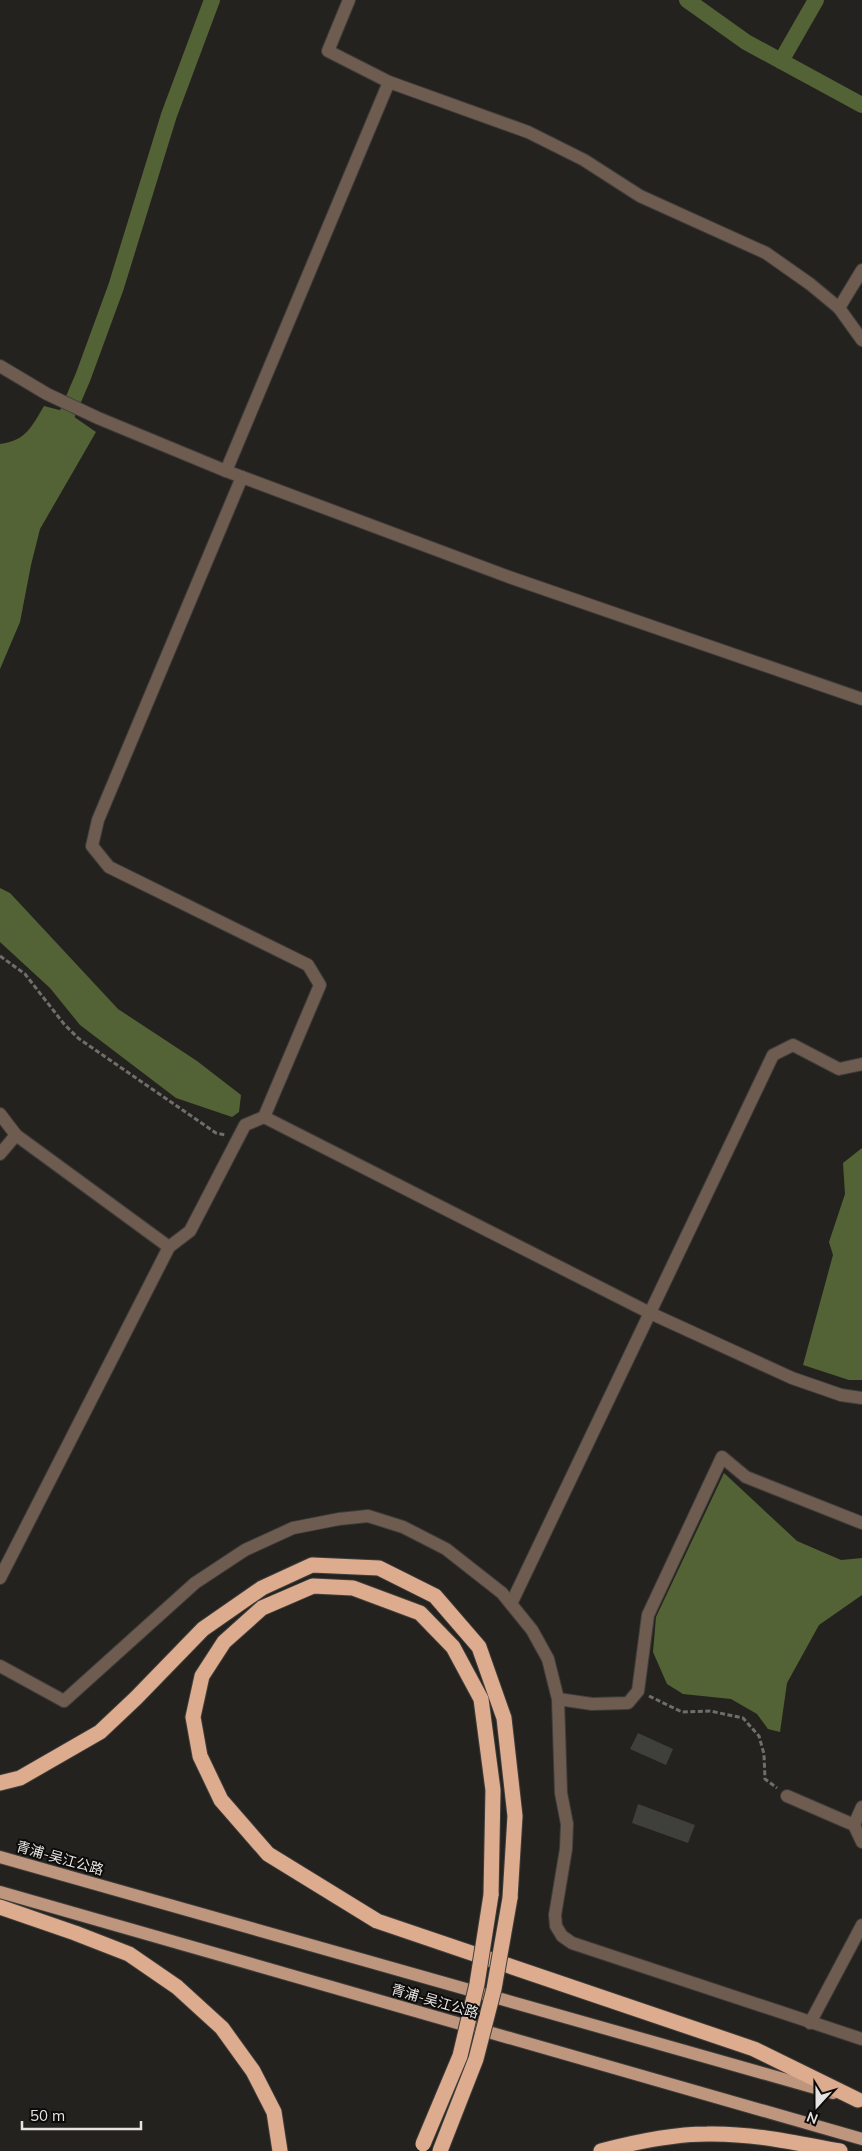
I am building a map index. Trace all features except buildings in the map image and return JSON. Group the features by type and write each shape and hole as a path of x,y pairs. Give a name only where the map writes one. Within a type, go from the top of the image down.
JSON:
{"highway":[{"path":"0,1783 20,1778 100,1732 203,1629 262,1588 312,1566 379,1568 435,1596 478,1647 504,1718 515,1816 510,1898 494,1989 476,2059 440,2151"},
{"path":"420,2148 460,2056 477,1984 490,1895 493,1790 481,1699 453,1647 420,1613 353,1588 313,1586 262,1608 224,1642 202,1676 192,1717 200,1756 221,1800 268,1854 377,1921 754,2049 860,2101"},
{"path":"0,1907 129,1954 177,1987 222,2028 253,2071 274,2112 280,2151"},
{"path":"601,2151 646,2140 706,2134 771,2138 840,2151"}],"main road":[{"name":"青浦-吴江公路","path":"0,1857 860,2101"},
{"name":"青浦-吴江公路","path":"0,1892 862,2139"}],"street":[{"path":"349,0 328,51 389,82 528,132 584,160 640,196 766,253 810,284 838,308 862,340"},
{"path":"226,471 389,82"},
{"path":"838,308 862,270"},
{"path":"0,366 47,394 98,418 226,471 509,577 862,699"},
{"path":"0,1578 169,1247 190,1231 245,1125 264,1117 320,985 308,965 109,867 92,846 98,820 242,477"},
{"path":"511,1604 773,1055 793,1044 839,1069 862,1064"},
{"path":"0,1114 16,1135 169,1247"},
{"path":"264,1117 650,1313 792,1378 841,1395 862,1398"},
{"path":"0,1154 16,1135"},
{"path":"558,1699 592,1704 628,1703 638,1691 648,1615 722,1457 746,1477 862,1523"},
{"path":"0,1666 64,1701 195,1583 236,1555 293,1528 339,1519 368,1516 403,1527 446,1549 502,1593 532,1630 548,1660 558,1699 561,1793 567,1824 566,1849 555,1915 556,1926 562,1936 572,1943 862,2039"},
{"path":"788,1796 854,1825 862,1842"},
{"path":"854,1825 862,1807"},
{"path":"810,2023 862,1925"}],"path":[{"path":"0,956 25,974 64,1024 78,1038 216,1133 239,1137"},
{"path":"638,1691 682,1712 710,1711 743,1718 759,1736 764,1754 764,1779 788,1796"}],"shaded area":[{"path":"44,406 67,412 96,432 40,529 20,622 0,669 0,444 16,440 22,436 32,426"},
{"path":"0,888 10,893 118,1009 197,1061 241,1095 239,1112 232,1117 176,1098 80,1025 50,988 0,942"},
{"path":"862,1148 862,1380 849,1380 803,1365 833,1255 829,1242 845,1194 843,1163"},
{"path":"724,1473 797,1541 841,1560 862,1558 862,1595 819,1625 787,1683 780,1732 768,1729 757,1714 731,1699 683,1694 667,1684 653,1652 656,1617"}],"waterway":[{"path":"59,433 83,377 116,287 169,115 212,0"},
{"path":"687,0 746,42 862,105"},
{"path":"781,61 816,0"}]}
